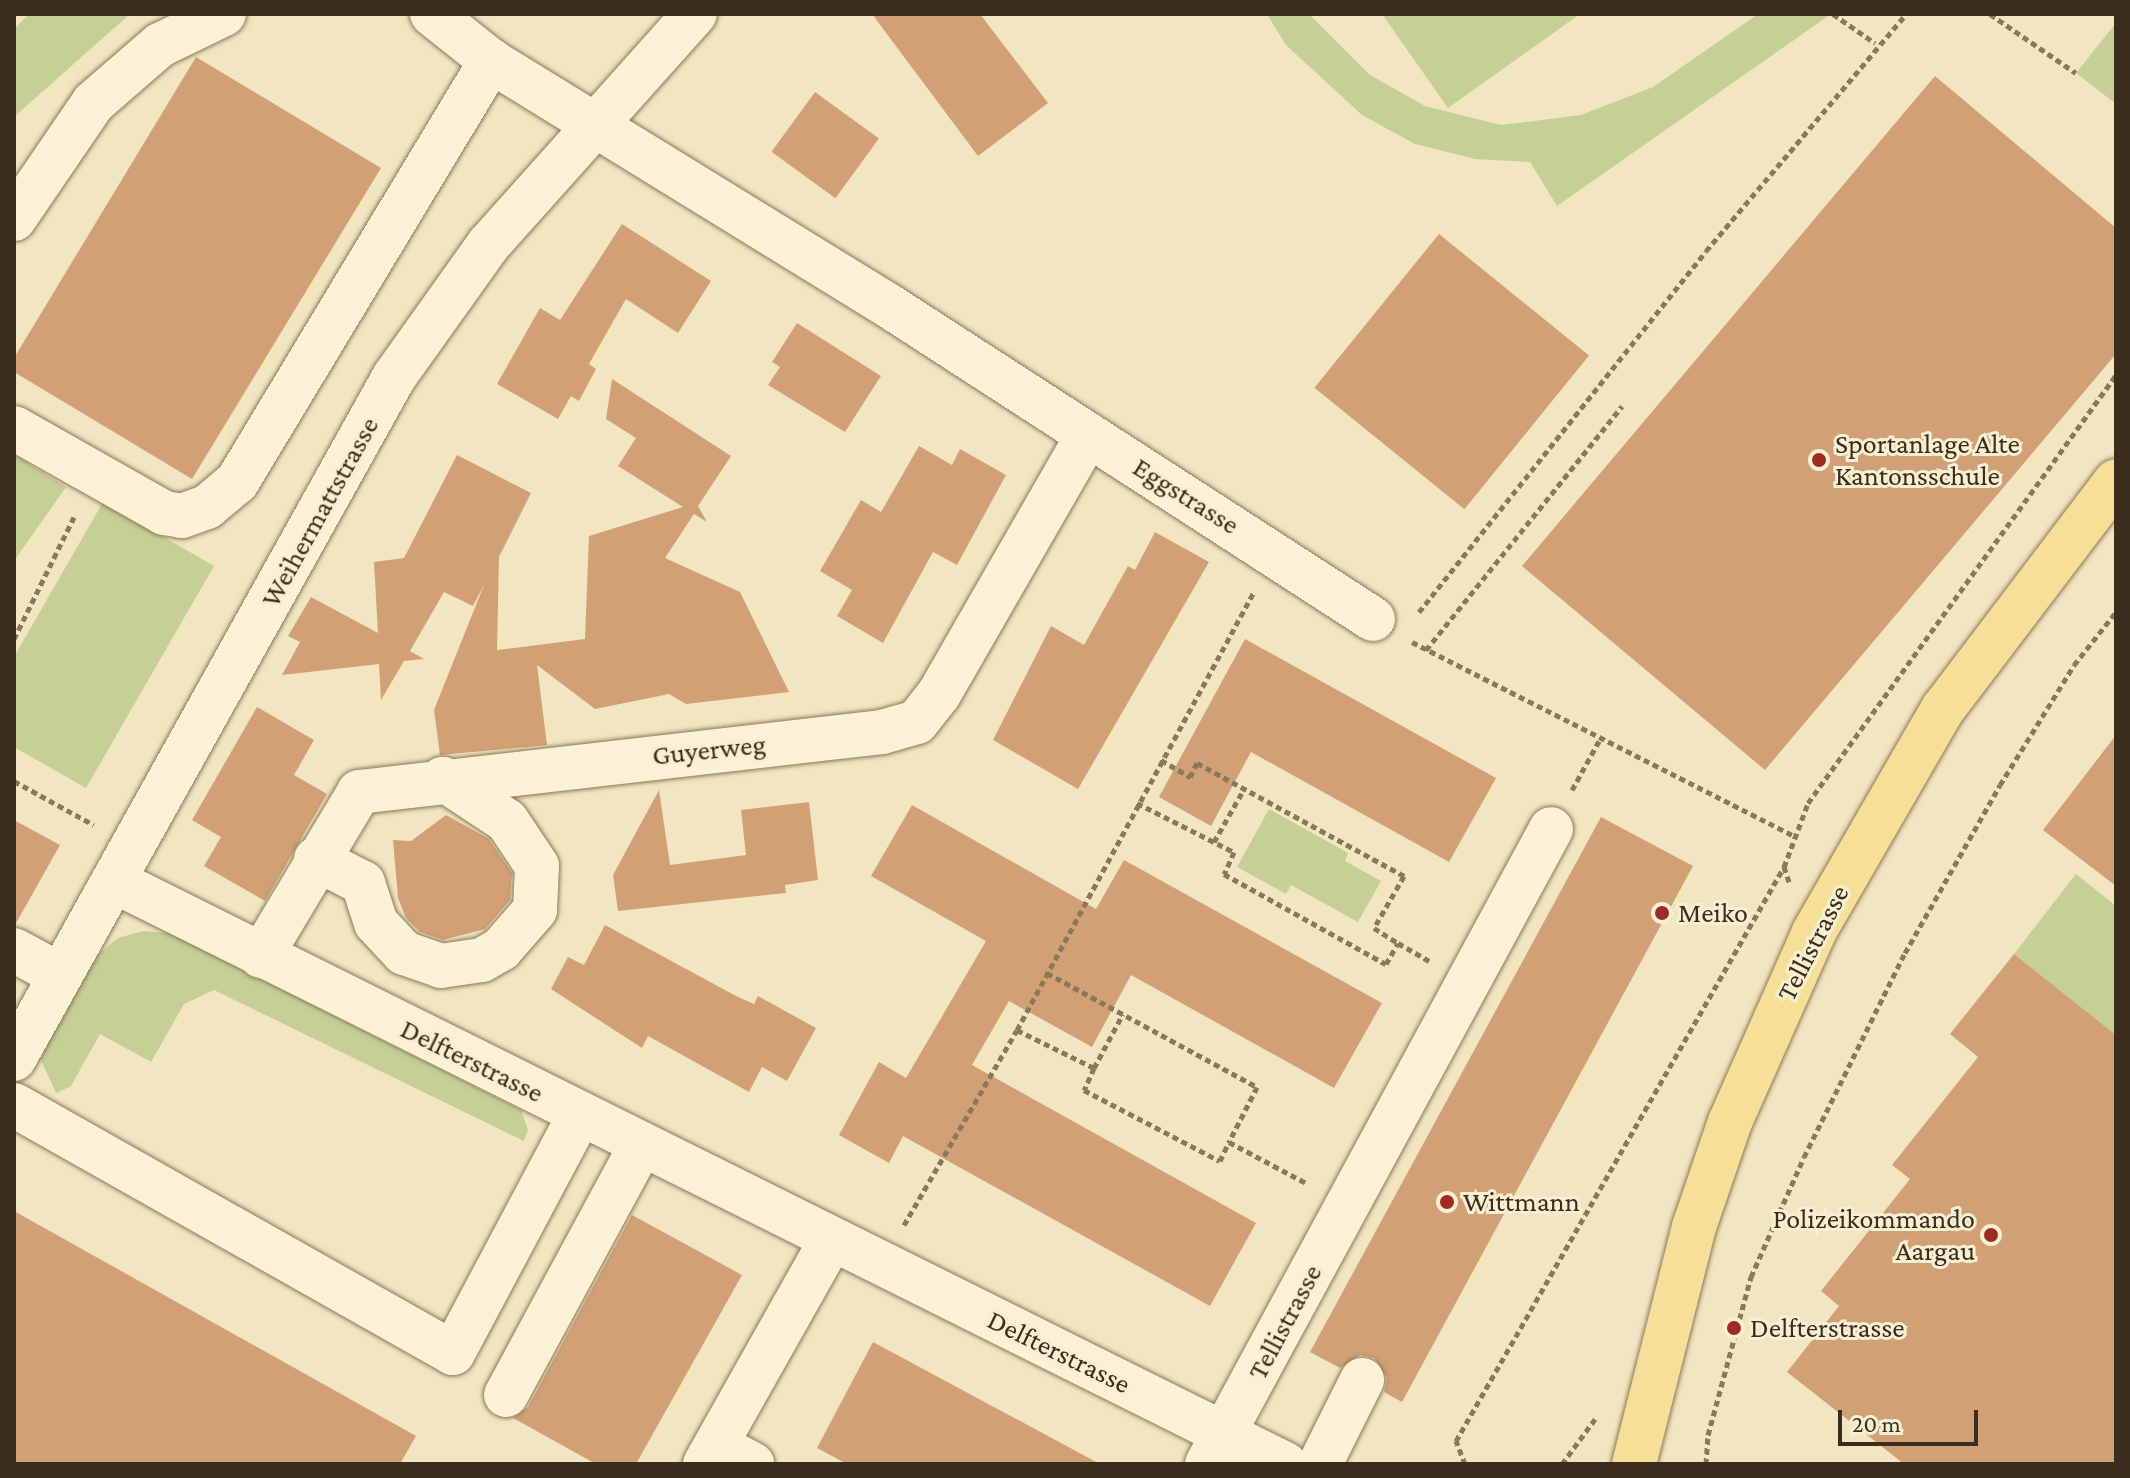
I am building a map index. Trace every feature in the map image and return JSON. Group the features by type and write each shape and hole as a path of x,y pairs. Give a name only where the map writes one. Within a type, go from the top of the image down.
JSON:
{"main road":[{"name":"Tellistrasse","path":"1634,1464 1699,1212 1730,1122 1814,932 1943,709 2116,481"}],"street":[{"path":"14,219 93,103 160,45 224,14"},
{"name":"Eggstrasse","path":"432,14 491,61 597,124 1387,627"},
{"name":"Weihermattstrasse","path":"14,1059 394,377 489,244 695,14"},
{"path":"14,428 164,513 182,516 207,507 237,482 491,61"},
{"name":"Guyerweg","path":"261,956 316,859 359,792 443,779 882,732 917,722 939,694 1088,435"},
{"path":"316,859 363,883 376,923 404,953 441,966 482,960 501,949 535,910 537,866 507,821 443,779"},
{"name":"Tellistrasse","path":"1216,1449 1551,829"},
{"name":"Delfterstrasse","path":"124,863 261,956 881,1264 1216,1449 1285,1464"},
{"path":"14,950 60,975"},
{"path":"14,1105 453,1353 580,1114"},
{"path":"506,1395 641,1145"},
{"path":"724,1458 832,1239"},
{"path":"1320,1464 1362,1380"}],"path":[{"path":"1833,14 1875,43"},
{"path":"1793,835 1426,650 1387,627 1875,43 1906,14"},
{"path":"1990,14 2076,73"},
{"path":"1426,650 1622,406"},
{"path":"14,639 75,525 71,460"},
{"path":"881,1264 1017,1030 1274,554"},
{"path":"1706,1464 1708,1435 1751,1277 1804,1157 1905,953 2000,785 2074,665 2116,612"},
{"path":"1551,829 1600,739"},
{"path":"1161,760 1190,777 1197,763 1404,876 1374,928 1468,982"},
{"path":"14,781 124,863"},
{"path":"1214,842 1244,789"},
{"path":"1137,803 1234,852 1224,874 1386,964 1398,943"},
{"path":"1465,1464 1456,1441 1784,867"},
{"path":"1047,973 1123,1014 1257,1087 1220,1161 1084,1090 1123,1014"},
{"path":"1017,1030 1094,1068"},
{"path":"1229,1142 1347,1204"},
{"path":"1562,1464 1599,1411"}],"green space":[{"path":"29,14 130,14 14,117 14,29"},
{"path":"1267,14 1309,14 1370,75 1425,106 1501,125 1581,115 1653,87 1758,14 1831,14 1557,206 1530,162 1475,159 1415,144 1362,115 1286,45"},
{"path":"1382,14 1580,14 1448,108"},
{"path":"2116,23 2116,104 2076,73"},
{"path":"14,455 66,487 14,561"},
{"path":"103,502 214,566 86,788 14,747 14,657"},
{"path":"1269,809 1348,853 1345,861 1381,881 1358,922 1291,885 1286,894 1237,867"},
{"path":"2076,874 2116,906 2116,1035 2014,954"},
{"path":"143,931 170,933 521,1110 528,1130 524,1141 214,990 184,1004 151,1062 100,1034 71,1086 56,1093 39,1056 95,957 118,938"}],"building":[{"path":"872,14 980,14 1048,103 978,156"},
{"path":"196,57 381,168 192,479 14,372 14,358"},
{"name":"Sportanlage Alte Kantonsschule","path":"1935,76 2116,228 2116,354 1765,770 1522,566"},
{"path":"815,92 879,138 835,198 772,152"},
{"path":"622,224 711,281 678,333 626,299 589,364 596,369 579,401 571,396 558,419 497,384 540,308 560,320"},
{"path":"1439,234 1589,355 1464,509 1314,388"},
{"path":"797,323 881,376 845,432 768,385 780,367 772,362"},
{"path":"612,379 731,456 698,506 707,522 694,514 665,558 740,592 789,692 686,704 669,694 595,709 537,665 547,745 440,755 434,710 484,585 473,606 444,592 410,651 424,659 404,661 381,700 379,664 282,675 300,642 288,636 311,597 378,633 374,562 404,558 457,455 531,493 499,557 497,650 585,639 589,536 683,507 618,466 636,438 606,419"},
{"path":"919,446 952,465 960,449 1006,475 957,565 933,552 883,643 837,616 852,590 820,571 861,500 881,512"},
{"path":"1155,532 1209,562 1078,789 993,740 1051,626 1084,645 1128,566 1135,570"},
{"path":"1245,639 1496,778 1449,862 1251,752 1211,826 1159,797"},
{"path":"257,707 314,740 294,775 327,794 265,901 204,866 221,837 192,820"},
{"path":"2116,735 2116,886 2043,830"},
{"path":"659,790 670,865 746,855 741,810 809,802 818,880 785,885 786,893 618,911 613,875"},
{"path":"912,805 1096,909 1124,860 1382,1003 1334,1088 1131,975 1092,1047 1009,1001 972,1065 1256,1223 1210,1306 903,1136 889,1163 839,1135 879,1062 906,1078 986,941 871,876"},
{"path":"446,815 489,839 512,873 510,900 485,929 443,940 420,932 406,918 398,898 393,840 411,841"},
{"path":"1601,817 1693,866 1402,1402 1384,1392 1387,1378 1374,1358 1360,1355 1340,1368 1310,1352"},
{"path":"14,820 60,845 15,925 14,925"},
{"path":"605,925 736,996 754,1004 758,996 816,1028 787,1081 762,1067 749,1092 648,1036 642,1048 551,989 568,957 584,965"},
{"name":"Polizeikommando Aargau","path":"2014,954 2116,1035 2116,1464 1904,1464 1787,1372 1839,1306 1821,1291 1910,1179 1892,1165 1978,1057 1950,1034"},
{"path":"14,1211 416,1436 400,1464 14,1464"},
{"path":"632,1215 742,1275 636,1464 596,1464 513,1418 528,1407"},
{"path":"873,1342 1100,1464 847,1464 817,1448"}],"place":[{"name":"Sportanlage Alte Kantonsschule","path":"1819,460"},
{"name":"Meiko","path":"1662,913"},
{"name":"Wittmann","path":"1447,1202"},
{"name":"Polizeikommando Aargau","path":"1991,1235"},
{"name":"Delfterstrasse","path":"1734,1328"}]}
